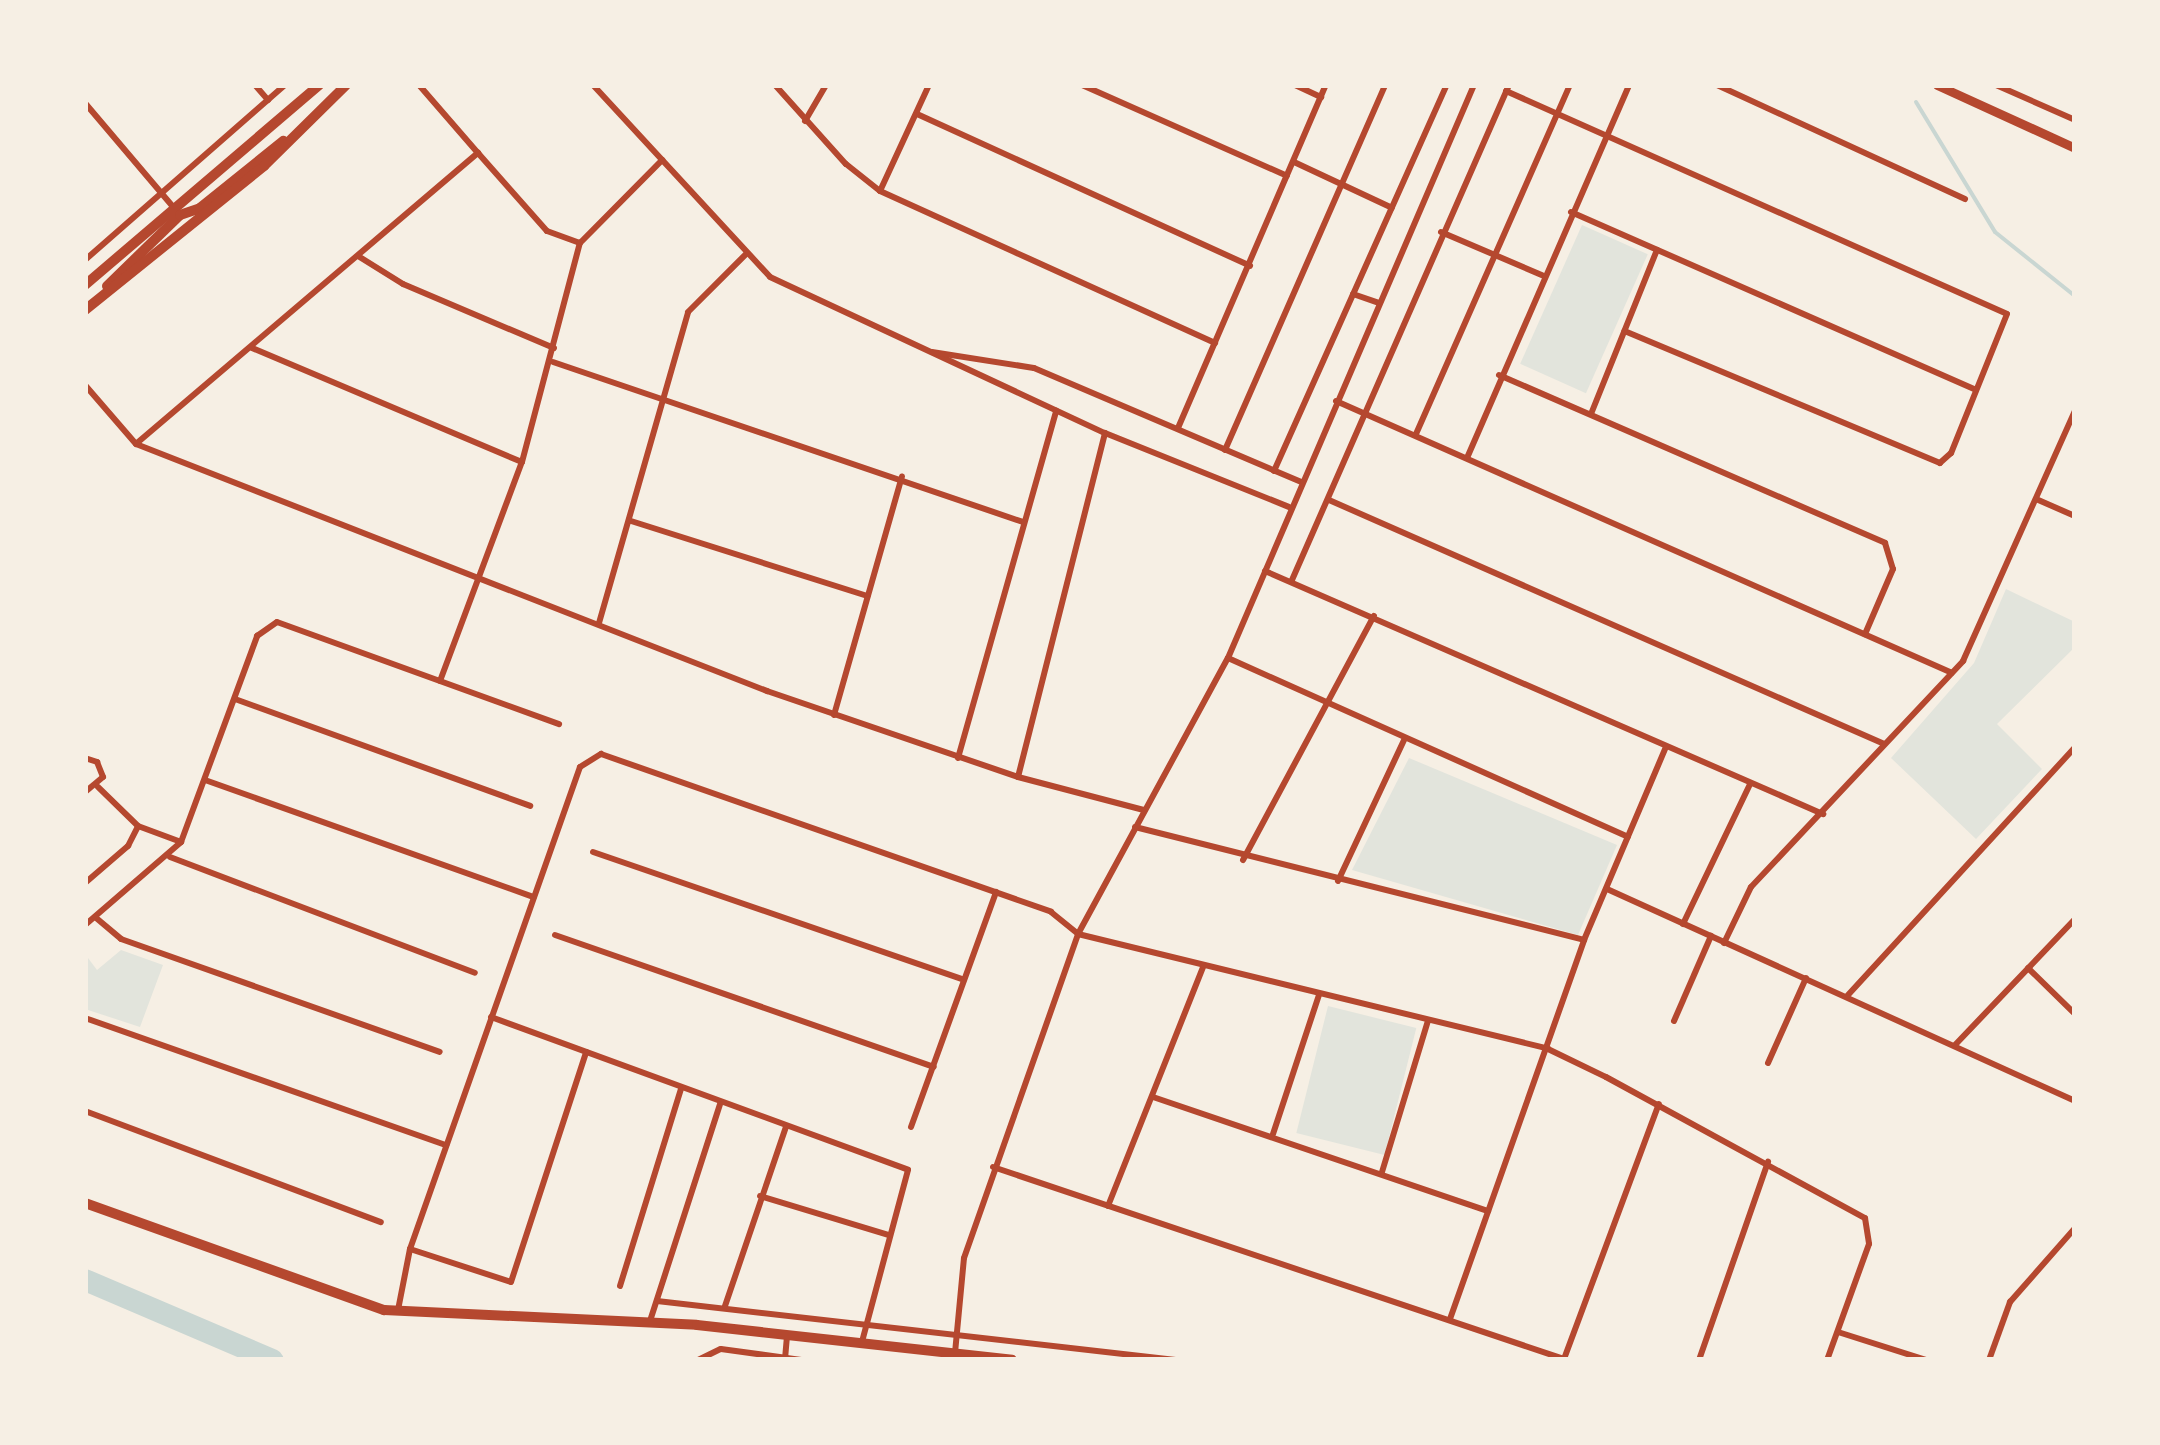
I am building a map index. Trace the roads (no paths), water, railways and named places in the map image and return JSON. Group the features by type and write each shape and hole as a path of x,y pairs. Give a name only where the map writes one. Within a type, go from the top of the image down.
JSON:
{"main road":[{"path":"85,286 177,211 319,85"},
{"path":"85,308 264,166 346,85"},
{"path":"85,308 177,211 200,208 296,132"},
{"path":"85,1203 398,1312 650,1321 1012,1360"}],"street":[{"path":"254,85 268,100"},
{"path":"85,260 285,85"},
{"path":"419,85 547,231 580,244"},
{"path":"593,85 770,277 821,306 1056,411 1289,507"},
{"path":"775,85 805,121 880,191 1215,343"},
{"path":"805,121 826,85"},
{"path":"880,191 929,85"},
{"path":"1082,85 1287,176"},
{"path":"1295,85 1321,97"},
{"path":"1178,428 1326,85"},
{"path":"1224,450 1385,85"},
{"path":"1274,471 1448,85"},
{"path":"954,1353 964,1258 992,1168 1078,934 1228,658 1289,507 1474,85"},
{"path":"1416,434 1570,85"},
{"path":"1466,458 1542,274 1628,85"},
{"path":"1717,85 1965,199"},
{"path":"1937,85 2075,148"},
{"path":"1996,85 2075,120"},
{"path":"1292,580 1441,232 1508,88 1556,116 2000,308 2006,326 1951,454 1940,463 1927,462 1624,331"},
{"path":"85,104 177,211"},
{"path":"917,114 1250,266"},
{"path":"136,444 478,153"},
{"path":"440,681 522,462 552,362 580,244 662,160"},
{"path":"1294,162 1392,208"},
{"path":"1572,212 1976,390"},
{"path":"1441,232 1542,274"},
{"path":"1590,414 1656,250"},
{"path":"598,623 631,521 688,312 746,254"},
{"path":"358,256 403,284 554,348"},
{"path":"1354,294 1379,303"},
{"path":"252,348 522,462"},
{"path":"928,352 1034,368 1301,482"},
{"path":"552,362 902,477 1024,522"},
{"path":"1499,375 1885,543 1894,569 1865,634"},
{"path":"85,385 136,444 834,714 1018,778 1144,810"},
{"path":"1336,401 1952,672"},
{"path":"958,758 1056,411"},
{"path":"1724,943 1751,888 1824,814 1952,672 1973,643 2075,411"},
{"path":"1018,778 1105,432"},
{"path":"834,714 902,477"},
{"path":"2036,499 2075,516"},
{"path":"1329,500 1884,744"},
{"path":"631,521 867,596"},
{"path":"1265,571 1824,814"},
{"path":"1244,860 1374,616"},
{"path":"85,925 170,857 182,842 258,636 278,622 559,724"},
{"path":"1228,658 1628,837"},
{"path":"235,699 530,806"},
{"path":"1338,881 1404,740"},
{"path":"1848,996 2075,747"},
{"path":"1450,1318 1584,940 1666,748"},
{"path":"398,1312 410,1249 580,767 601,754 1052,912 1078,934 1548,1049 1768,1162 1865,1218 1869,1244 1827,1360"},
{"path":"85,757 101,766 98,787"},
{"path":"205,780 534,896"},
{"path":"1683,924 1750,784"},
{"path":"98,787 138,826 182,842"},
{"path":"85,792 98,787"},
{"path":"85,883 128,846 138,826"},
{"path":"1134,828 1244,860 1584,940"},
{"path":"593,852 964,980"},
{"path":"170,857 475,974"},
{"path":"1607,889 2075,1101"},
{"path":"911,1128 996,892"},
{"path":"95,917 121,939 440,1052"},
{"path":"1955,1045 2075,919"},
{"path":"555,935 934,1067"},
{"path":"1674,1020 1710,936"},
{"path":"1108,1206 1203,967"},
{"path":"2028,968 2075,1014"},
{"path":"1768,1063 1806,978"},
{"path":"1273,1134 1320,995"},
{"path":"491,1017 908,1170 862,1344"},
{"path":"85,1018 446,1144"},
{"path":"1382,1172 1428,1021"},
{"path":"410,1249 511,1282 586,1052"},
{"path":"620,1286 681,1089"},
{"path":"1153,1097 1273,1134 1488,1211"},
{"path":"650,1321 720,1104"},
{"path":"992,1168 1564,1359 1659,1104"},
{"path":"85,1112 382,1222"},
{"path":"725,1306 786,1126"},
{"path":"1699,1360 1768,1162"},
{"path":"760,1196 888,1234"},
{"path":"1989,1360 2010,1302 2075,1228"},
{"path":"657,1301 1176,1360"},
{"path":"1838,1332 1926,1360"},
{"path":"784,1359 788,1335"},
{"path":"698,1360 704,1353 800,1360"}],"waterway":[{"path":"1916,102 1995,232 2075,296"},
{"path":"85,1280 273,1360"}]}
